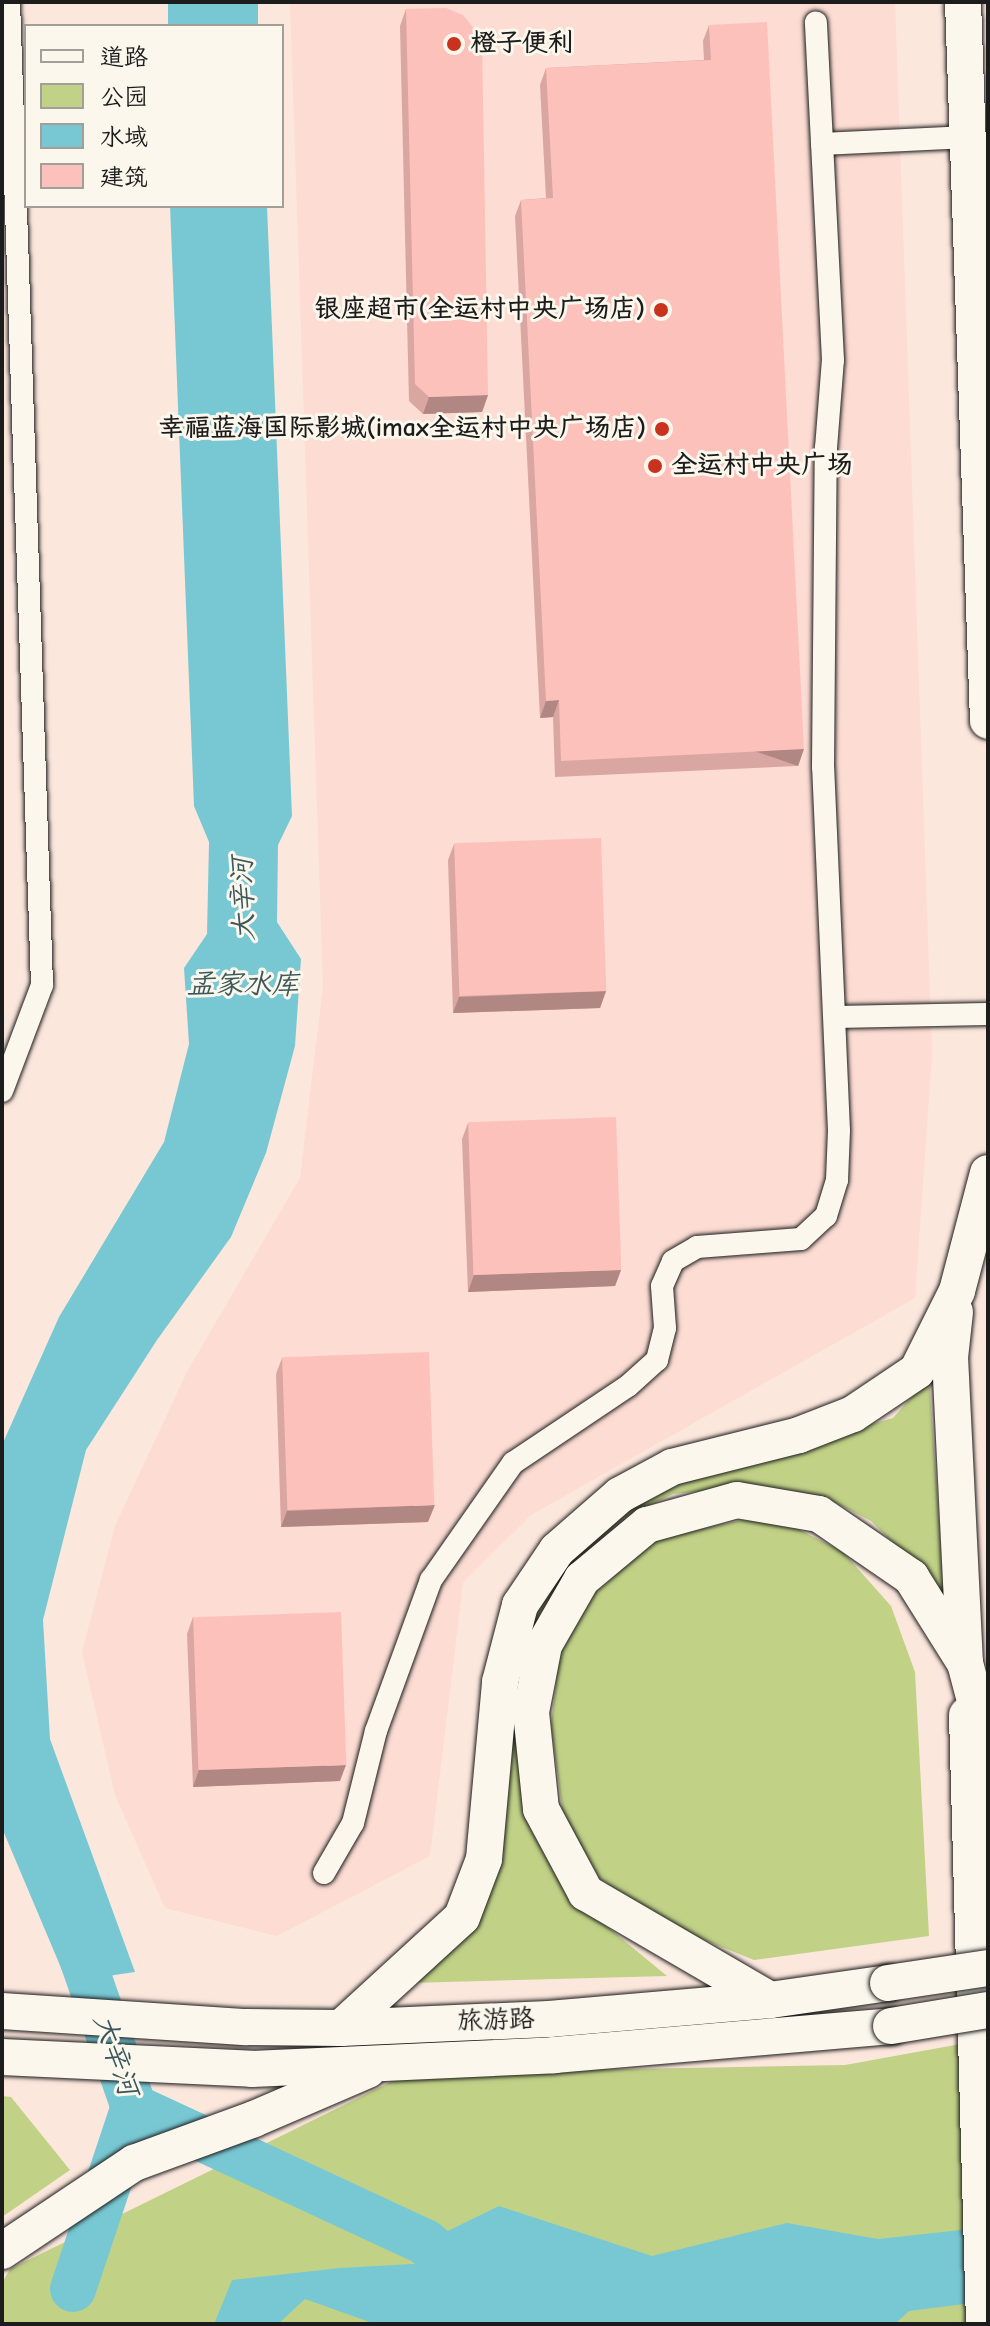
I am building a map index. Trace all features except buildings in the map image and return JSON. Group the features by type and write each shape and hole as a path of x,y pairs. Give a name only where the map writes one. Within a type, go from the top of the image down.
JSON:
{"main road":[{"path":"963,2 988,721"},
{"path":"983,2319 965,1663 950,1357 957,1291 988,1173"},
{"path":"341,2028 462,1917 484,1859 500,1682 520,1605 557,1550 620,1495 672,1467 799,1435 853,1414 917,1371 957,1291"},
{"path":"770,2000 586,1893 541,1809 531,1712 544,1645 582,1579 647,1525 737,1500 819,1514 911,1577 965,1663 988,1750"},
{"name":"旅游路","path":"2,2011 246,2027 341,2028 549,2019 770,2000 988,1968"},
{"name":"旅游路","path":"4,2058 252,2069 570,2054 891,2026 988,2010"},
{"path":"2,2251 63,2207 134,2163 254,2119 389,2061"}],"street":[{"path":"2,1091 42,985 11,269 9,2"},
{"path":"324,1873 353,1823 376,1731 431,1580 513,1463 628,1386 657,1360 665,1328 662,1286 673,1261 697,1247 801,1239 826,1216 837,1180 835,1017 823,767 826,448 833,360 816,22"},
{"path":"822,144 968,137"},
{"path":"835,1017 988,1014"}],"shaded area":[{"path":"290,2 895,2 932,1054 915,1298 531,1515 463,1583 430,1856 277,1936 165,1908 115,1795 82,1652 115,1526 187,1372 300,1178 323,986"}],"green space":[{"path":"929,1377 944,1593 871,1521 836,1503 792,1491 742,1487 673,1494 624,1518 573,1564 518,1752 587,1910 667,1976 410,1983 471,1926 511,1687 544,1588 626,1502 675,1479 893,1418"},
{"path":"743,1520 792,1526 843,1552 891,1606 915,1672 929,1936 754,1960 660,1922 598,1877 563,1814 551,1725 560,1651 594,1594 657,1538"},
{"path":"988,2039 988,2324 2,2324 2,2283 10,2269 409,2073 845,2065"},
{"path":"2,2096 11,2097 70,2170 2,2217"}],"water":[{"path":"168,2 258,2 258,24 168,24"},
{"name":"孟家水库","path":"170,208 267,208 292,816 278,845 277,922 301,959 295,1046 266,1153 231,1237 157,1340 86,1450 43,1620 50,1739 135,1972 67,1982 2,1828 2,1445 59,1317 164,1142 189,1044 184,968 207,934 209,842 194,806"},
{"path":"499,2206 652,2256 787,2223 878,2239 988,2227 988,2301 909,2311 895,2324 375,2324 305,2299 278,2324 214,2324 232,2280 340,2268 448,2262 478,2284 425,2242"}],"waterway":[{"name":"大辛河","path":"68,1918 134,2107 425,2242 523,2324"},
{"path":"73,2289 134,2107"}],"place":[{"name":"橙子便利","path":"454,44"},
{"name":"银座超市(全运村中央广场店)","path":"661,310"},
{"name":"幸福蓝海国际影城(imax全运村中央广场店)","path":"662,429"},
{"name":"全运村中央广场","path":"655,466"}]}
